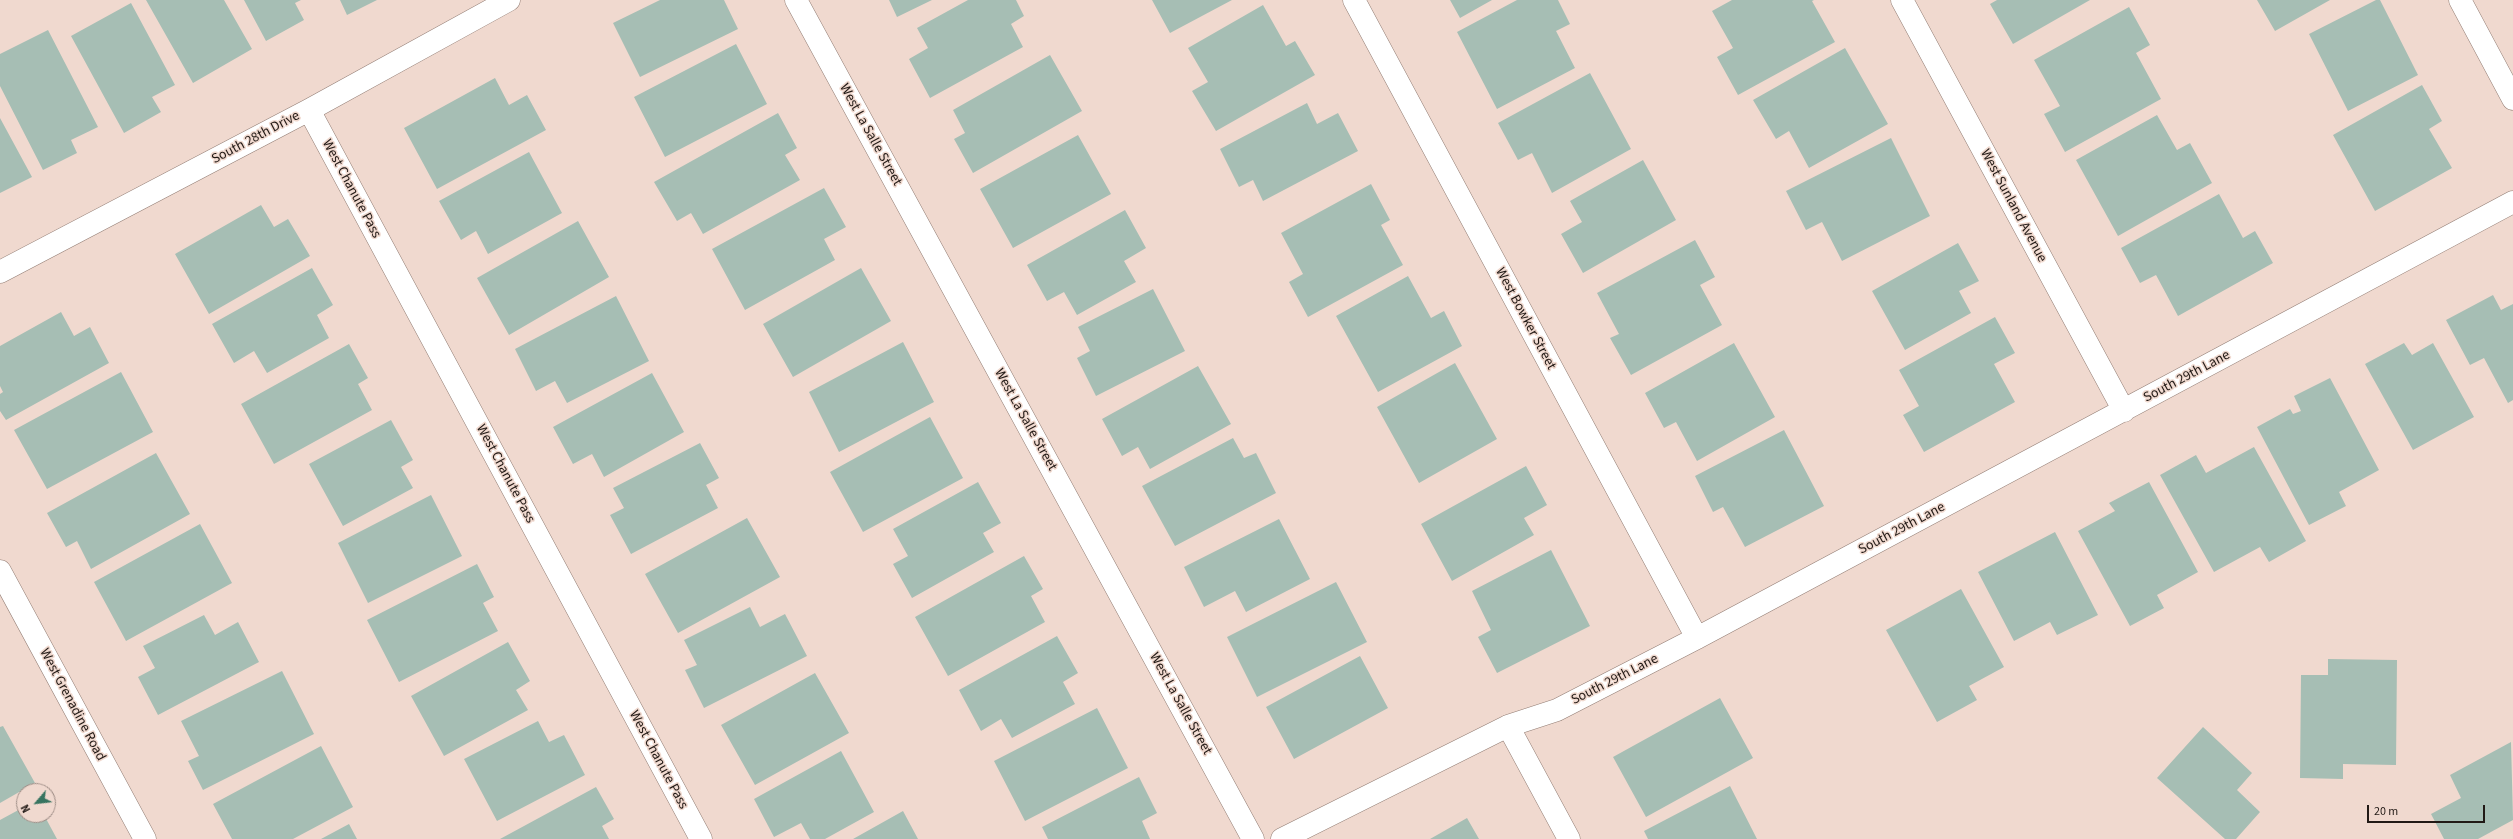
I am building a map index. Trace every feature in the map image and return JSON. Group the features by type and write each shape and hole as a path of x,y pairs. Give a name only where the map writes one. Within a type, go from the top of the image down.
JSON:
{"street":[{"name":"South 28th Drive","path":"0,272 309,110 509,0"},
{"name":"West La Salle Street","path":"796,0 1253,839"},
{"name":"West Bowker Street","path":"1354,0 1697,638"},
{"name":"West Sunland Avenue","path":"1902,0 2124,411"},
{"path":"2460,0 2513,99"},
{"name":"West Chanute Pass","path":"309,110 701,839"},
{"name":"South 29th Lane","path":"1282,839 1508,726 1557,710 1697,638 2513,202"},
{"name":"West Grenadine Road","path":"0,571 145,839"},
{"path":"1508,726 1570,839"}],"building":[{"path":"146,0 224,0 252,49 193,83"},
{"path":"244,0 301,0 295,3 304,20 266,41"},
{"path":"340,0 377,0 347,15"},
{"path":"660,0 724,0 738,29 640,77 613,23"},
{"path":"889,0 932,0 897,17"},
{"path":"968,0 1016,0 1024,16 1011,24 1023,47 930,98 909,59 928,48 917,28"},
{"path":"1152,0 1232,0 1170,33"},
{"path":"1450,0 1492,0 1460,18"},
{"path":"1517,0 1558,0 1570,24 1556,31 1575,68 1497,109 1457,32"},
{"path":"1732,0 1814,0 1812,1 1835,42 1738,95 1717,57 1733,48 1712,11"},
{"path":"1997,0 2090,0 2013,44 1990,4"},
{"path":"2257,0 2330,0 2275,31"},
{"path":"2376,0 2380,0 2418,75 2348,111 2309,34"},
{"path":"131,3 175,85 152,97 161,112 124,133 71,36"},
{"path":"1263,5 1286,46 1295,41 1315,75 1216,131 1192,91 1208,82 1188,48"},
{"path":"2129,7 2150,45 2136,53 2161,99 2065,152 2044,114 2060,106 2034,60"},
{"path":"48,30 98,127 71,140 77,153 43,170 0,86 0,54"},
{"path":"736,44 767,104 665,157 634,97"},
{"path":"1845,48 1888,124 1809,168 1789,131 1776,139 1753,100"},
{"path":"1050,55 1082,111 973,173 954,139 965,133 953,110"},
{"path":"1590,73 1631,149 1552,193 1532,153 1518,160 1498,123"},
{"path":"495,78 509,105 527,95 546,130 437,189 404,128"},
{"path":"2422,85 2442,121 2429,129 2452,168 2375,211 2333,135"},
{"path":"1307,103 1317,124 1338,113 1358,151 1263,201 1253,180 1239,187 1220,149"},
{"path":"778,113 797,148 785,155 800,180 703,234 691,213 677,221 654,182"},
{"path":"2157,115 2177,150 2190,143 2212,183 2118,236 2076,160"},
{"path":"0,118 32,177 0,193"},
{"path":"1078,135 1111,194 1013,248 980,189"},
{"path":"1891,138 1930,216 1842,261 1822,222 1806,230 1786,191"},
{"path":"529,152 562,213 488,254 476,231 461,240 439,201"},
{"path":"1643,160 1676,220 1583,273 1561,234 1582,222 1570,201"},
{"path":"1371,184 1390,220 1381,225 1403,265 1308,317 1289,282 1303,274 1281,233"},
{"path":"824,188 846,227 824,239 835,260 745,310 712,249"},
{"path":"2219,194 2243,238 2255,231 2273,263 2178,316 2156,275 2140,283 2121,248"},
{"path":"261,205 274,227 288,219 310,256 209,314 175,254"},
{"path":"1125,210 1146,248 1124,261 1136,282 1077,315 1064,292 1047,301 1027,265"},
{"path":"578,221 609,277 509,335 477,278"},
{"path":"1695,240 1715,277 1700,285 1722,325 1631,375 1610,338 1619,334 1597,293"},
{"path":"1958,243 1979,281 1959,291 1971,313 1905,350 1872,291"},
{"path":"312,268 333,305 317,315 329,338 267,373 254,351 234,363 212,324"},
{"path":"861,268 891,321 793,377 763,324"},
{"path":"1408,276 1431,318 1444,311 1462,346 1378,392 1336,316"},
{"path":"1153,289 1185,351 1096,396 1077,358 1090,351 1078,327"},
{"path":"2493,295 2501,310 2513,304 2513,400 2508,403 2484,358 2470,365 2446,320"},
{"path":"616,296 649,361 567,403 555,381 536,391 515,349"},
{"path":"61,312 74,336 90,327 109,363 6,420 0,411 0,394 3,392 0,386 0,346"},
{"path":"1995,317 2015,353 1994,364 2015,402 1924,452 1903,415 1919,406 1899,370"},
{"path":"903,342 934,402 839,452 809,392"},
{"path":"1734,343 1775,417 1697,461 1676,422 1664,428 1645,393"},
{"path":"2404,343 2412,355 2433,343 2474,417 2413,450 2365,364"},
{"path":"349,344 368,378 358,384 372,410 274,464 241,404"},
{"path":"1455,363 1497,439 1419,483 1377,407"},
{"path":"1198,366 1231,424 1150,469 1138,447 1122,456 1102,419"},
{"path":"121,372 153,432 47,489 14,430"},
{"path":"652,373 684,432 604,477 592,454 573,464 553,427"},
{"path":"2330,378 2379,470 2339,492 2346,506 2309,525 2257,427 2290,409 2293,414 2301,411 2294,396"},
{"path":"930,417 963,478 863,532 830,472"},
{"path":"391,420 413,460 401,467 413,488 343,526 309,464"},
{"path":"1784,430 1824,506 1745,547 1723,507 1713,512 1695,476"},
{"path":"1233,438 1244,458 1256,453 1276,493 1175,546 1142,486"},
{"path":"700,443 719,478 706,485 718,508 631,554 610,515 624,508 613,488"},
{"path":"2254,447 2306,541 2269,562 2260,547 2214,572 2160,475 2196,455 2206,473"},
{"path":"156,453 190,514 91,569 77,541 66,547 47,513"},
{"path":"1526,466 1547,505 1524,518 1534,535 1452,581 1421,524"},
{"path":"978,482 1001,523 983,533 994,552 912,598 893,564 908,556 893,529"},
{"path":"2149,482 2198,572 2157,595 2164,608 2130,626 2078,531 2115,511 2109,503"},
{"path":"431,495 462,556 368,603 338,543"},
{"path":"747,518 780,577 678,633 645,574"},
{"path":"1279,519 1310,579 1246,612 1235,591 1204,607 1184,567"},
{"path":"200,524 232,583 126,641 94,582"},
{"path":"2055,532 2098,615 2057,635 2050,622 2014,641 1978,572"},
{"path":"1551,550 1590,626 1497,673 1478,637 1491,630 1472,591"},
{"path":"1024,556 1043,589 1031,596 1045,622 948,676 915,617"},
{"path":"477,564 494,597 483,603 498,631 399,682 367,620"},
{"path":"1336,582 1367,642 1257,697 1227,637"},
{"path":"1961,589 2004,667 1969,686 1977,700 1937,722 1886,630"},
{"path":"750,607 760,627 785,614 807,656 704,708 685,670 697,665 684,640"},
{"path":"204,615 215,635 238,622 259,662 158,715 138,677 155,668 143,646"},
{"path":"1057,636 1078,673 1063,682 1075,704 1012,738 1001,719 981,731 959,690"},
{"path":"508,642 530,681 516,690 528,710 444,756 411,696"},
{"path":"1360,656 1388,708 1294,759 1266,707"},
{"path":"2328,659 2397,660 2396,765 2343,764 2343,779 2300,778 2301,675 2328,675"},
{"path":"282,671 314,734 203,790 188,761 199,756 181,721"},
{"path":"815,673 849,733 755,785 721,725"},
{"path":"1720,698 1753,758 1646,817 1613,757"},
{"path":"1097,708 1128,768 1025,821 994,761"},
{"path":"538,721 549,742 564,735 585,775 497,821 464,759"},
{"path":"3,726 35,783 16,783 16,794 0,803 0,727"},
{"path":"2203,727 2252,773 2237,790 2260,812 2236,839 2225,839 2157,778"},
{"path":"2511,742 2513,820 2478,839 2444,839 2431,814 2461,798 2450,775"},
{"path":"321,746 353,807 293,839 232,839 213,804"},
{"path":"841,751 874,812 825,839 810,839 801,823 774,837 754,799"},
{"path":"1139,777 1157,813 1142,821 1150,839 1048,839 1042,827"},
{"path":"1730,786 1757,839 1648,839 1644,831"},
{"path":"596,787 614,819 602,826 609,839 500,839"},
{"path":"16,811 16,823 48,823 57,839 0,839 0,820"},
{"path":"903,811 918,839 853,839"},
{"path":"1467,818 1479,839 1430,839"},
{"path":"349,824 357,839 321,839"}]}
